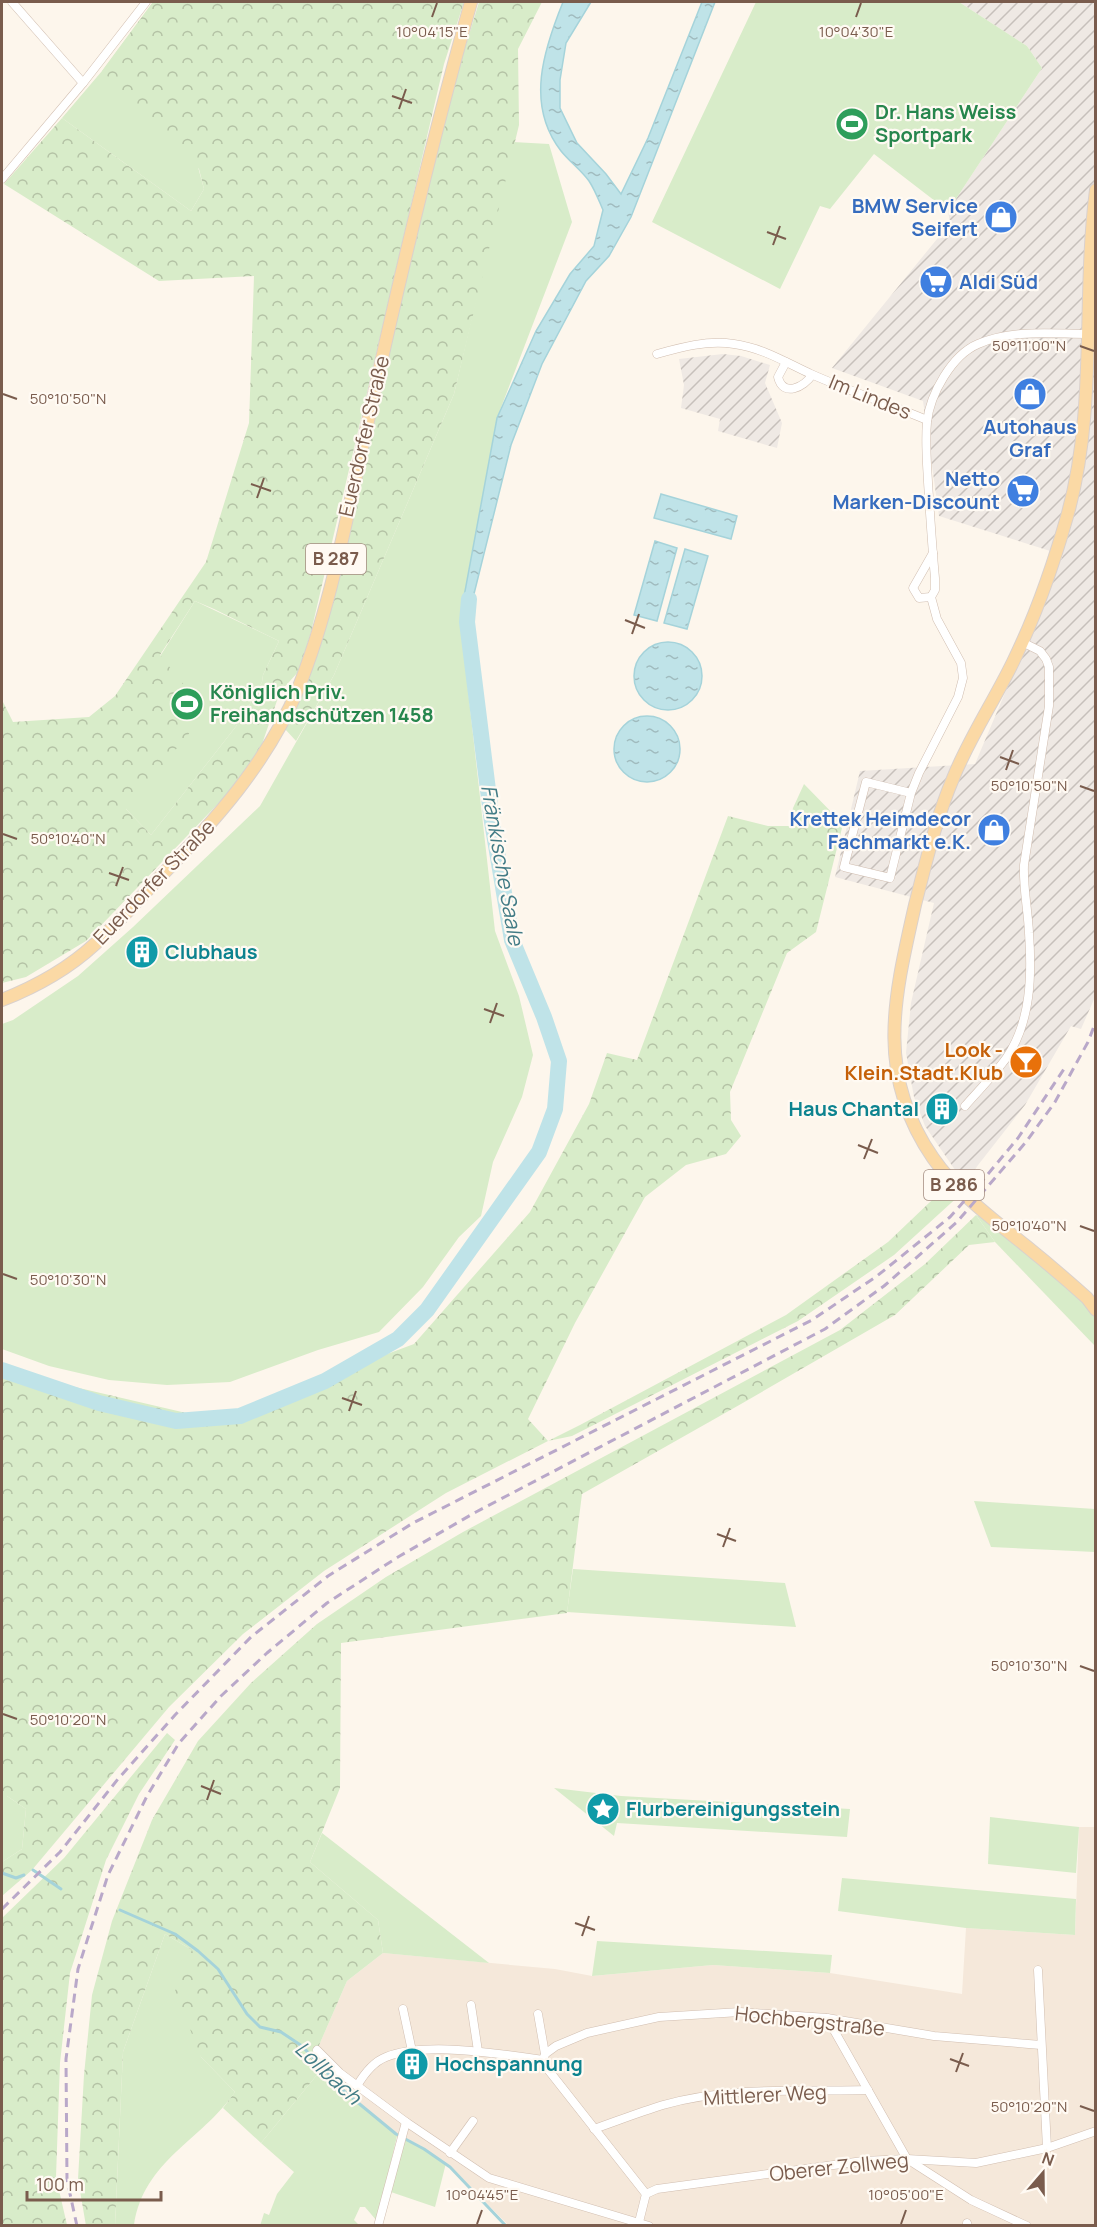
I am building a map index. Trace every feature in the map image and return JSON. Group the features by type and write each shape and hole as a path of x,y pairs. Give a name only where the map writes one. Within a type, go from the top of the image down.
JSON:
{"main road":[{"name":"Euerdorfer Straße","path":"2,1000 31,988 59,972 94,946 220,814 242,787 260,761 293,699 315,639 335,566 416,208 471,2"},
{"name":"B 286","path":"1095,190 1084,435 1075,486 1051,567 1022,642 955,773 934,830 899,978 894,1011 895,1062 908,1110 932,1156 951,1182 1087,1298 1095,1310"}],"street":[{"path":"12,2 83,83"},
{"path":"2,178 83,83 146,2"},
{"path":"911,793 866,782 844,867 890,878 911,793 958,697 963,678 961,663 937,619 931,597 935,590 926,451 927,420 947,372 963,352 995,338 1021,334 1051,332 1088,334"},
{"name":"Im Lindes","path":"657,354 689,345 712,343 734,344 764,351 812,375 927,420"},
{"name":"Im Lindes","path":"786,362 778,377 784,388 792,390 800,387 812,375"},
{"path":"931,597 919,598 912,588 933,553"},
{"path":"965,1106 1007,1057 1025,1020 1028,1007 1029,934 1023,886 1024,865 1048,725 1049,667 1040,651 1022,642"},
{"path":"1038,1970 1047,2148"},
{"path":"471,2005 478,2051"},
{"path":"403,2009 412,2051"},
{"name":"Hochbergstraße","path":"544,2057 556,2046 587,2032 659,2017 740,2012 827,2018 933,2036 1041,2045"},
{"path":"538,2014 546,2067 646,2194 639,2222"},
{"path":"827,2018 908,2159 971,2200 1027,2226"},
{"path":"317,2050 357,2086 489,2178 649,2226"},
{"path":"357,2086 374,2064 386,2057 412,2051 478,2051 544,2057"},
{"name":"Mittlerer Weg","path":"594,2129 665,2104 706,2097 738,2093 868,2090"},
{"path":"450,2153 473,2121"},
{"path":"378,2226 406,2122"},
{"name":"Oberer Zollweg","path":"646,2194 668,2187 863,2161 908,2159 976,2163 1047,2148 1095,2131"}],"shaded area":[{"path":"959,2 1095,2 1095,997 1081,1029 1071,1026 1025,1105 964,1183 925,1126 914,1097 906,1053 911,1003 934,903 835,877 860,771 975,764 1063,555 939,516 923,401 832,368 950,223 948,211 1042,68 1027,46"},
{"path":"723,354 741,356 770,365 765,383 782,423 777,448 718,431 720,419 681,408 684,385 679,359"},
{"path":"1079,1827 1095,1827 1095,2225 508,2225 450,2166 421,2146 396,2133 326,2075 310,2057 317,2050 347,1981 383,1953 555,1969 592,1976 713,1965 830,1973 962,1994 966,1928 1075,1935"}],"green space":[{"path":"153,2 204,189 191,211 62,118 102,71"},
{"path":"153,2 464,2 444,64 311,632 299,671 280,692 262,744 238,783 86,941 26,977 2,983 2,700 13,722 89,717 115,696 206,562 249,423 254,276 159,281 4,184 62,118 191,211 204,189 199,169 102,71","holes":["195,601 279,641 262,682 241,720 151,835 126,809 188,735 198,720 201,706 160,655"]},
{"path":"479,2 542,2 518,49 519,125 454,394 334,675 296,741 285,729 314,665 349,533 394,325 454,84"},
{"name":"Dr. Hans Weiss Sportpark","path":"756,2 959,2 1027,46 1042,68 948,211 874,154 830,209 820,206 780,289 652,222"},
{"path":"513,142 549,144 572,222 497,418 463,602 467,681 495,931 519,996 533,1055 522,1097 493,1162 481,1216 459,1237 423,1287 379,1332 318,1350 230,1382 167,1385 109,1380 49,1366 2,1349 2,1024 13,1020 78,976 260,806 334,675 454,394"},
{"name":"Königlich Priv. Freihandschützen 1458","path":"195,601 279,641 262,682 241,720 151,835 126,809 140,688"},
{"path":"804,784 843,824 816,932 787,953 730,1092 731,1120 741,1136 726,1154 686,1165 645,1197 575,1323 528,1419 548,1441 446,1493 324,1571 243,1634 169,1707 32,1870 2,1896 2,1862 22,1849 26,1809 7,1796 2,1796 2,1370 212,1419 414,1344 530,1212 589,1104 607,1053 637,1060 728,816 768,826 789,826 793,808"},
{"path":"951,1182 962,1193 894,1255 798,1321 572,1436 548,1441 786,1315 888,1242"},
{"path":"976,1215 995,1222 1095,1310 1095,1346 995,1242"},
{"path":"976,1215 995,1242 969,1245 895,1315 582,1494 567,1613 341,1643 340,1788 310,1862 378,1920 383,1953 347,1981 317,2050 310,2057 321,2070 261,2143 223,2108 235,2092 201,2057 175,1991 192,1950 165,1934 123,2052 115,2225 86,2226 78,2179 84,2075 92,1995 112,1921 152,1820 198,1741 251,1683 317,1624 386,1577 463,1532 840,1330 925,1264"},
{"path":"974,1501 1095,1509 1095,1552 991,1547"},
{"path":"573,1569 785,1583 796,1627 567,1612"},
{"path":"167,1733 175,1740 139,1794 106,1860 70,1973 60,2063 56,2177 67,2225 2,2225 2,1918 64,1858"},
{"path":"554,1788 621,1796 850,1809 847,1837 617,1823 614,1836"},
{"path":"2,1796 7,1796 26,1809 22,1849 2,1862"},
{"path":"990,1817 1079,1827 1076,1873 988,1864"},
{"path":"322,1833 489,1963 383,1953 378,1920 310,1862"},
{"path":"842,1878 1076,1899 1075,1935 966,1928 838,1911"},
{"path":"165,1934 192,1950 201,2057 235,2092 221,2109 161,2167 140,2203 134,2225 115,2226 123,2052"},
{"path":"597,1941 832,1955 830,1973 713,1965 592,1976"},
{"path":"321,2070 397,2136 377,2221 365,2207 360,2207 354,2220 359,2225 260,2226 264,2213 269,2215 277,2194 294,2172 261,2143"},
{"path":"402,2136 446,2163 435,2207 388,2191"}],"water":[{"path":"563,2 591,2 566,43 560,80 560,108 577,143 621,194 648,138 702,2 715,2 631,217 609,256 586,281 542,364 511,445 467,622 463,602 497,418 536,331 570,274 594,246 603,210 589,181 561,151 543,115 541,77 550,39"},
{"path":"661,494 737,516 731,539 654,518"},
{"path":"655,541 677,548 657,621 634,615"},
{"path":"685,549 708,556 687,629 664,623"},
{"path":"661,642 675,642 687,647 697,657 702,676 697,695 687,705 675,710 661,710 649,705 639,695 634,683 634,669 639,657 649,647"},
{"path":"647,716 660,719 670,726 677,736 680,749 677,762 670,772 660,779 647,782 634,779 624,772 617,762 614,749 617,736 624,726 634,719"}],"waterway":[{"name":"Fränkische Saale","path":"2,1370 99,1403 176,1421 240,1416 325,1381 398,1339 427,1310 539,1152 555,1109 559,1061 544,1017 512,940 492,822 467,622 469,599"},
{"name":"Lollbach","path":"33,1870 61,1889"},
{"name":"Lollbach","path":"2,1873 16,1878 24,1875"},
{"name":"Lollbach","path":"120,1910 175,1934 198,1951 218,1969 247,2014 260,2027 281,2032 302,2046 345,2092 396,2134 424,2149 450,2167 506,2226"}],"railway":[{"path":"77,2226 67,2180 66,2059 78,1969 108,1875 147,1796 179,1743 221,1696 267,1653 327,1603 398,1557 476,1512 825,1329 884,1286 957,1222 1026,1142 1055,1102 1088,1042 1096,1021"},
{"path":"2,1909 60,1852 118,1779 175,1715 251,1637 328,1576 413,1523 812,1320 877,1276 950,1217 1018,1138 1066,1066"}],"place":[{"name":"Dr. Hans Weiss Sportpark","path":"852,124"},
{"name":"BMW Service Seifert","path":"1001,217"},
{"name":"Aldi Süd","path":"936,282"},
{"name":"Autohaus Graf","path":"1030,394"},
{"name":"Netto Marken-Discount","path":"1023,491"},
{"name":"Königlich Priv. Freihandschützen 1458","path":"187,704"},
{"name":"Krettek Heimdecor Fachmarkt e.K.","path":"994,830"},
{"name":"Clubhaus","path":"142,952"},
{"name":"Look - Klein.Stadt.Klub","path":"1026,1062"},
{"name":"Haus Chantal","path":"942,1109"},
{"name":"Flurbereinigungsstein","path":"603,1809"},
{"name":"Hochspannung","path":"412,2064"}]}
